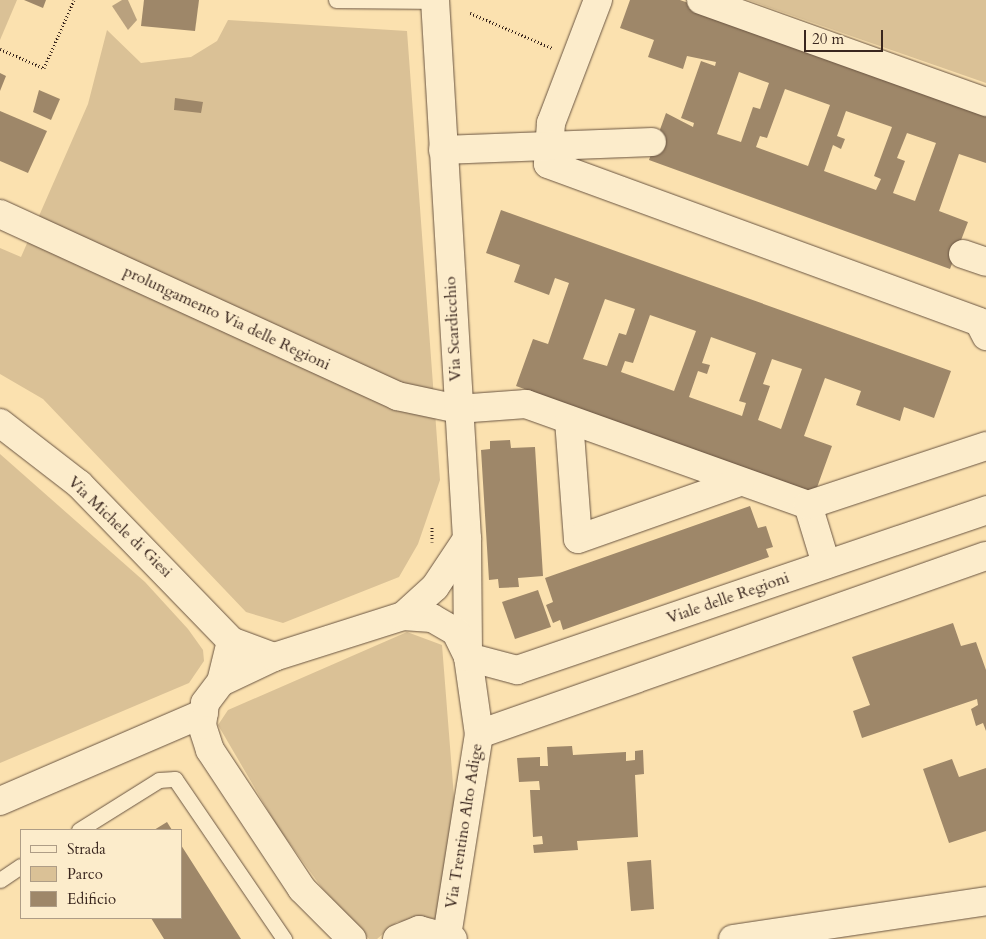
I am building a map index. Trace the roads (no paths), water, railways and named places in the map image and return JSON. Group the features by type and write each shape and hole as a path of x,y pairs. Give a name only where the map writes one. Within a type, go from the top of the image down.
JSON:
{"street":[{"name":"Via Scardicchio","path":"435,0 467,539 468,658"},
{"path":"598,0 576,58 547,146 548,164 979,322 986,336"},
{"path":"701,0 986,102"},
{"path":"444,150 652,142"},
{"name":"prolungamento Via delle Regioni","path":"0,214 396,396 458,409 526,404 808,505"},
{"path":"569,420 578,540 740,482"},
{"name":"Via Michele di Giesi","path":"0,423 79,484 231,641"},
{"path":"826,564 808,505 986,446"},
{"name":"Viale delle Regioni","path":"468,658 517,670 986,510"},
{"path":"403,616 435,587 467,539"},
{"path":"479,734 986,556"},
{"path":"221,682 274,658 403,616 432,618 456,632 468,658"},
{"path":"274,658 231,641 221,682 205,703 204,713 210,750 302,889 352,939"},
{"name":"Via Trentino Alto Adige","path":"450,937 479,734 468,658"},
{"path":"0,801 204,713"},
{"path":"733,939 986,901"},
{"path":"397,939 419,930 450,937"}],"lane":[{"path":"336,0 435,0"},
{"path":"81,829 159,780 175,778 284,939"},
{"path":"0,880 20,867"}]}
